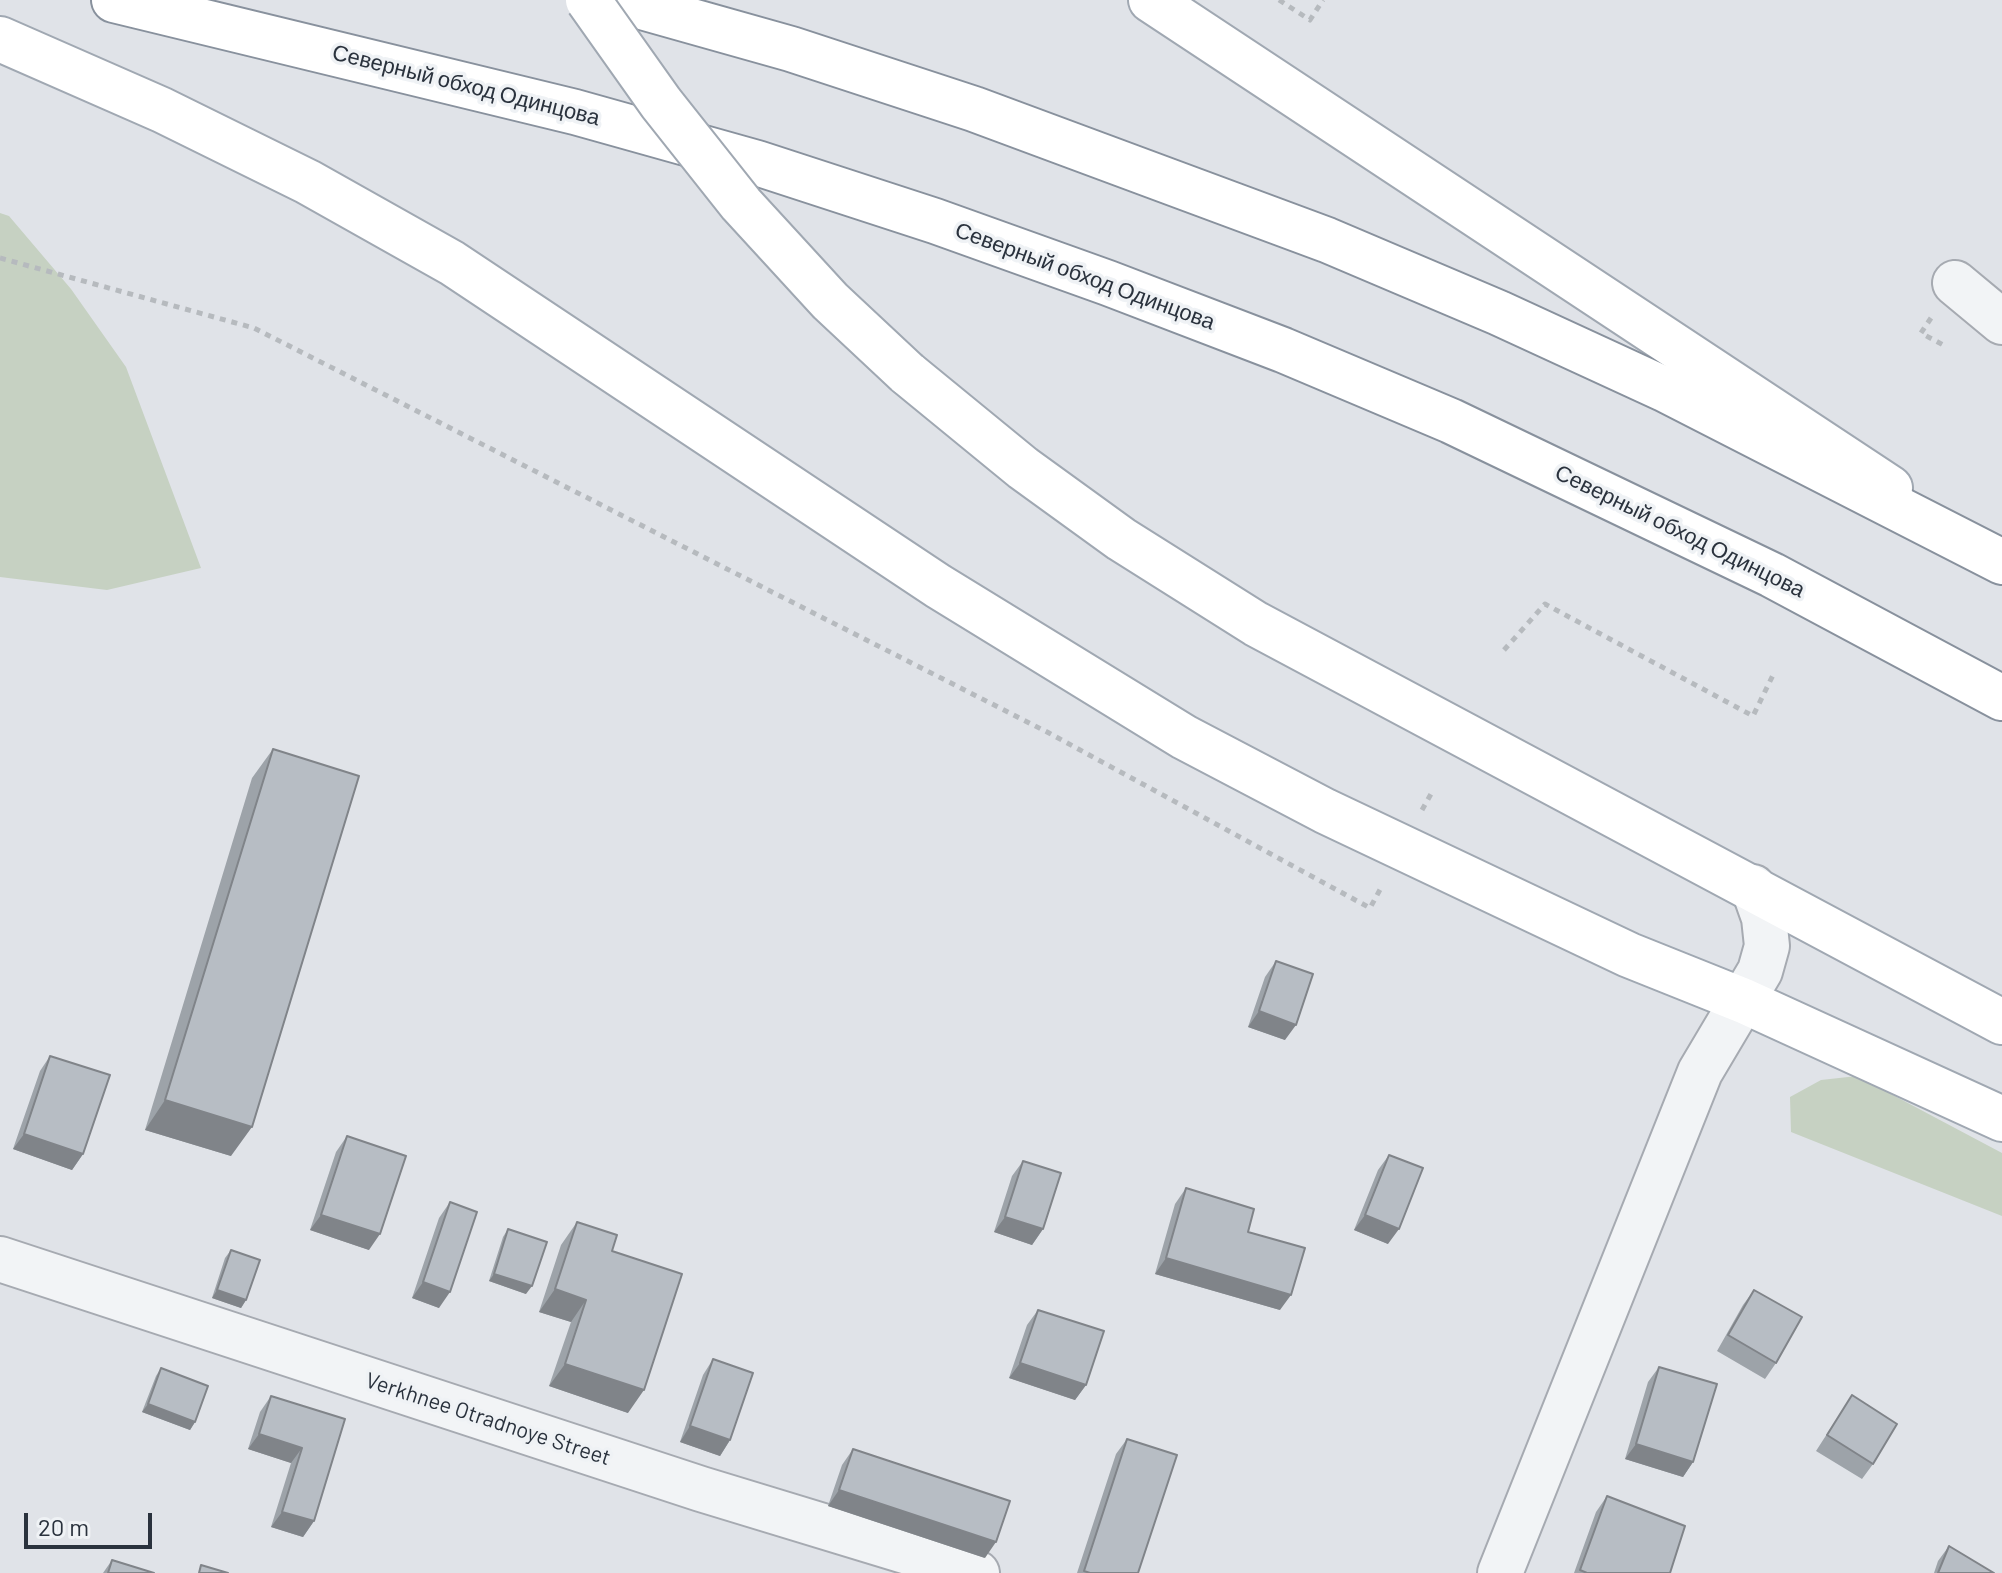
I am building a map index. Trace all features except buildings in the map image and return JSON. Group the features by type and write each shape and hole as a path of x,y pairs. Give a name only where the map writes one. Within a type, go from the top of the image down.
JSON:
{"main road":[{"name":"Северный обход Одинцова","path":"114,0 482,88 757,163 935,221 1108,283 1283,350 1465,427 1772,575 2002,698"},
{"path":"588,0 661,103 741,204 830,301 907,373 1023,468 1121,539 1256,624 1396,702 1753,887 2002,1022"},
{"path":"617,0 791,49 974,109 1327,240 1499,313 1664,389 2002,562"},
{"path":"1151,0 2002,562"},
{"path":"0,39 162,110 308,182 452,263 925,578 1184,737 1402,849 1629,955 1744,1001 2002,1119"}],"street":[{"path":"1955,283 2002,322"},
{"path":"1500,1573 1700,1072 1760,971 1767,946 1764,918 1753,887"},
{"name":"Verkhnee Otradnoye Street","path":"0,1259 701,1489 977,1573"}],"path":[{"path":"1279,0 1310,20 1323,0"},
{"path":"0,258 254,328 1035,726 1370,908"},
{"path":"1504,650 1545,604 1753,716 1774,673"}],"green space":[{"path":"0,213 9,216 71,289 126,367 201,568 107,590 0,577"},
{"path":"1857,1076 2002,1153 2002,1216 1791,1132 1790,1097 1821,1080"}]}
